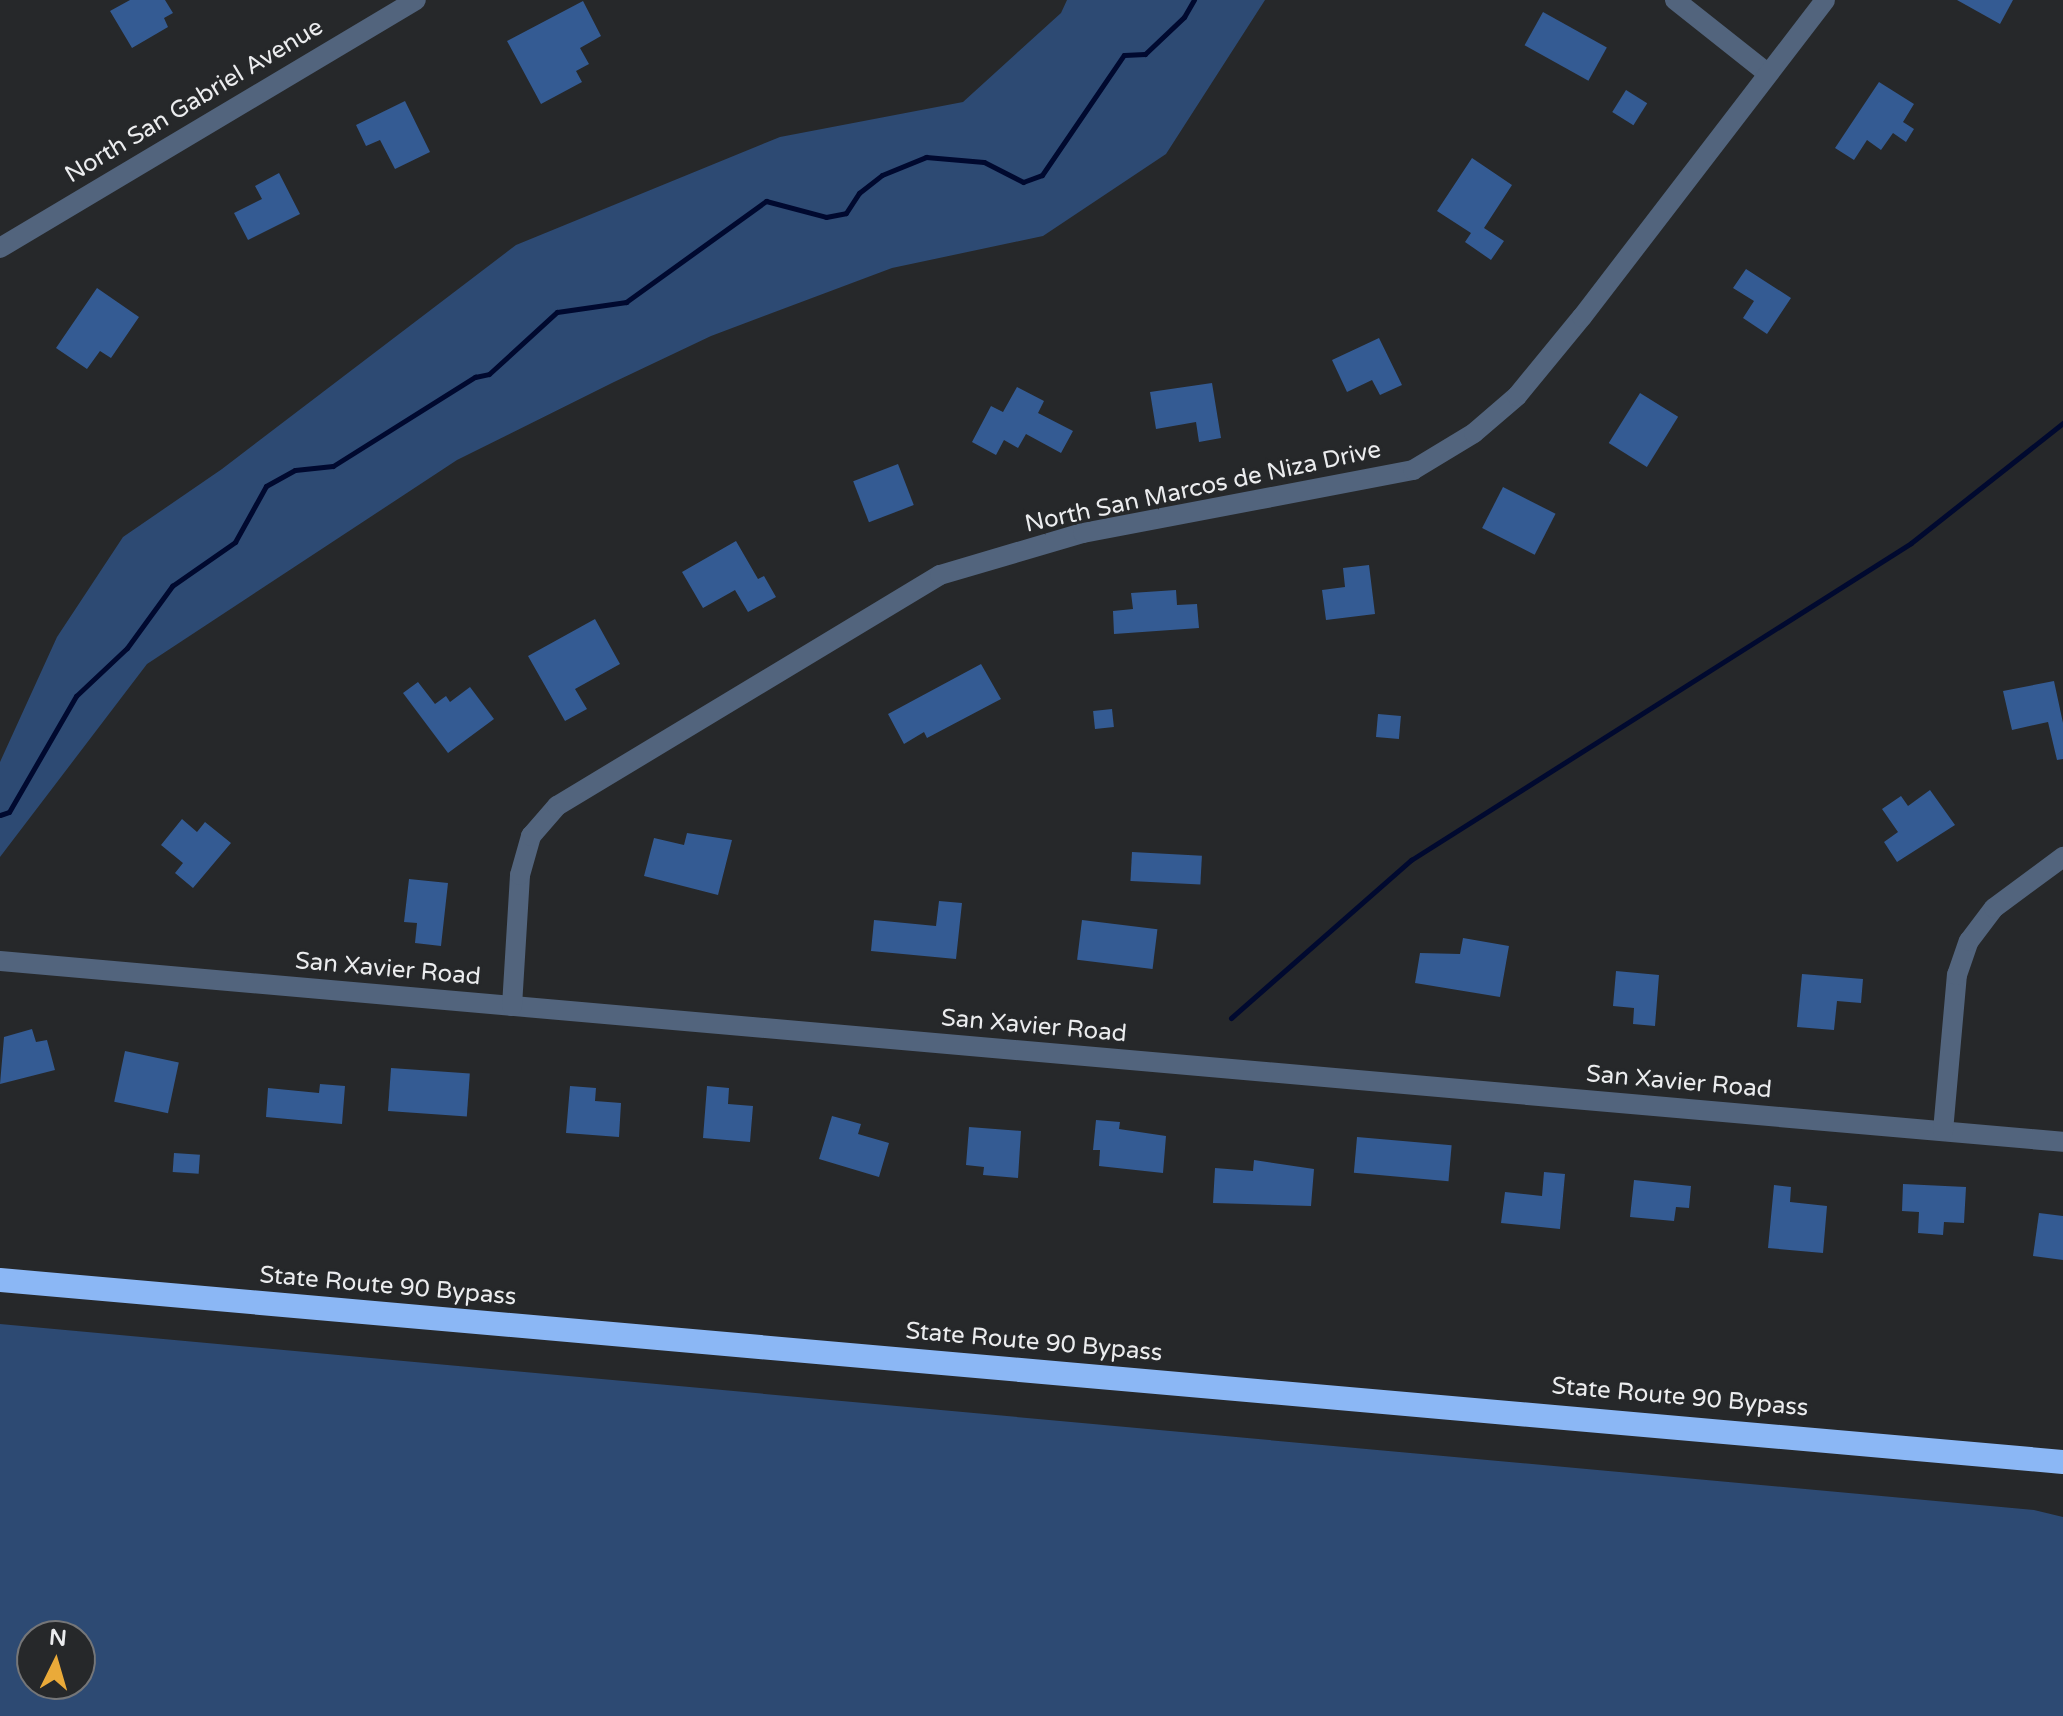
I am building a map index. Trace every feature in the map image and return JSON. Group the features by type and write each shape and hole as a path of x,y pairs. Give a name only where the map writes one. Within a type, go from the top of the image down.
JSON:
{"highway":[{"name":"State Route 90 Bypass","path":"0,1280 2063,1462"}],"street":[{"name":"North San Gabriel Avenue","path":"0,248 416,0"},
{"path":"1675,0 1767,73"},
{"name":"North San Marcos de Niza Drive","path":"512,1006 520,875 531,836 557,806 940,575 1083,533 1413,470 1474,433 1517,396 1825,0"},
{"path":"1943,1131 1957,975 1969,941 1994,908 2063,857"},
{"name":"San Xavier Road","path":"0,961 2063,1142"}],"shaded area":[{"path":"1067,0 1265,0 1166,154 1043,236 892,268 711,336 614,382 457,460 147,664 0,857 0,762 57,637 123,537 222,469 516,245 780,137 963,102 1061,13"},
{"path":"0,1324 2034,1510 2063,1517 2063,1716 0,1716"}],"building":[{"path":"130,0 165,0 173,13 164,18 168,27 132,48 110,11"},
{"path":"1957,0 2013,0 2000,24"},
{"path":"583,1 601,36 580,48 589,64 576,71 582,82 541,104 507,41"},
{"path":"1543,12 1607,47 1588,81 1525,45"},
{"path":"1879,82 1914,104 1903,122 1914,129 1906,142 1893,133 1881,150 1867,140 1854,160 1835,148"},
{"path":"1626,90 1647,103 1633,125 1612,112"},
{"path":"405,101 430,152 395,169 380,140 366,146 356,125"},
{"path":"1472,158 1512,185 1484,228 1504,241 1491,260 1465,242 1471,233 1437,211"},
{"path":"279,173 300,214 248,240 234,213 262,199 255,186"},
{"path":"1746,269 1791,298 1767,334 1743,318 1754,301 1733,288"},
{"path":"97,288 139,317 111,358 100,351 87,369 56,348"},
{"path":"1379,338 1402,385 1380,395 1372,380 1347,392 1332,360"},
{"path":"1212,383 1221,438 1199,442 1196,422 1156,429 1150,392"},
{"path":"1017,387 1044,401 1038,413 1073,431 1061,453 1026,434 1018,448 1004,440 996,455 972,442 991,406 1003,412"},
{"path":"1640,393 1678,417 1647,467 1609,443"},
{"path":"898,464 914,505 869,522 853,481"},
{"path":"1503,487 1556,514 1535,555 1482,528"},
{"path":"736,541 758,579 764,576 776,597 748,612 735,590 703,608 682,572"},
{"path":"1369,565 1375,614 1326,620 1322,590 1345,587 1343,568"},
{"path":"1176,590 1177,605 1197,604 1199,628 1114,634 1113,611 1133,609 1131,593"},
{"path":"595,619 620,664 575,689 587,709 565,721 528,656"},
{"path":"981,664 1001,699 927,738 924,732 904,744 888,714"},
{"path":"2054,681 2063,723 2063,759 2057,760 2048,722 2012,730 2003,691"},
{"path":"418,682 435,704 446,696 450,702 470,687 494,719 448,753 403,693"},
{"path":"1112,709 1114,727 1095,729 1093,711"},
{"path":"1378,714 1401,716 1399,739 1376,737"},
{"path":"1930,790 1955,825 1897,862 1884,842 1898,832 1882,809 1901,796 1908,806"},
{"path":"182,819 197,832 205,822 231,843 193,888 175,873 183,863 161,845"},
{"path":"687,833 732,840 718,895 644,876 654,838 684,845"},
{"path":"1132,852 1202,856 1200,885 1130,881"},
{"path":"409,879 448,883 441,946 415,943 417,923 404,922"},
{"path":"939,901 962,903 956,959 871,951 874,920 936,926"},
{"path":"1082,920 1157,929 1153,969 1077,960"},
{"path":"1463,938 1509,946 1500,997 1415,983 1420,953 1460,954"},
{"path":"1616,971 1659,975 1655,1026 1633,1024 1634,1008 1613,1006"},
{"path":"1802,974 1863,979 1861,1003 1837,1001 1834,1030 1797,1027"},
{"path":"32,1029 36,1042 47,1040 55,1070 0,1084 4,1037"},
{"path":"125,1051 179,1062 168,1113 114,1102"},
{"path":"391,1068 470,1074 467,1116 388,1111"},
{"path":"320,1084 345,1086 342,1124 266,1117 268,1088 319,1093"},
{"path":"570,1086 596,1088 595,1101 621,1103 619,1137 566,1133"},
{"path":"707,1086 729,1088 728,1104 753,1106 750,1142 703,1138"},
{"path":"832,1116 861,1124 858,1134 889,1143 879,1177 819,1159"},
{"path":"1096,1120 1120,1122 1119,1129 1166,1136 1163,1173 1099,1166 1100,1150 1093,1150"},
{"path":"969,1127 1021,1131 1018,1178 983,1175 984,1167 966,1165"},
{"path":"1357,1137 1452,1145 1449,1181 1354,1173"},
{"path":"174,1153 200,1155 199,1174 173,1172"},
{"path":"1254,1160 1314,1169 1311,1206 1213,1203 1215,1168 1253,1171"},
{"path":"1544,1172 1565,1174 1560,1229 1501,1223 1505,1192 1542,1196"},
{"path":"1634,1180 1691,1186 1689,1208 1676,1207 1674,1221 1630,1217"},
{"path":"1903,1184 1966,1187 1964,1223 1944,1222 1943,1235 1918,1233 1919,1212 1902,1211"},
{"path":"1774,1185 1791,1187 1790,1202 1827,1206 1823,1253 1768,1248"},
{"path":"2039,1213 2063,1216 2063,1260 2033,1256"}],"waterway":[{"path":"0,815 9,812 76,696 127,648 172,586 235,542 266,486 295,470 333,466 475,377 489,374 557,312 626,302 766,201 826,217 846,213 859,193 882,175 926,157 984,162 1023,182 1042,175 1124,55 1145,54 1184,17 1194,0"},
{"path":"1231,1018 1411,860 1911,543 2063,423"}]}
